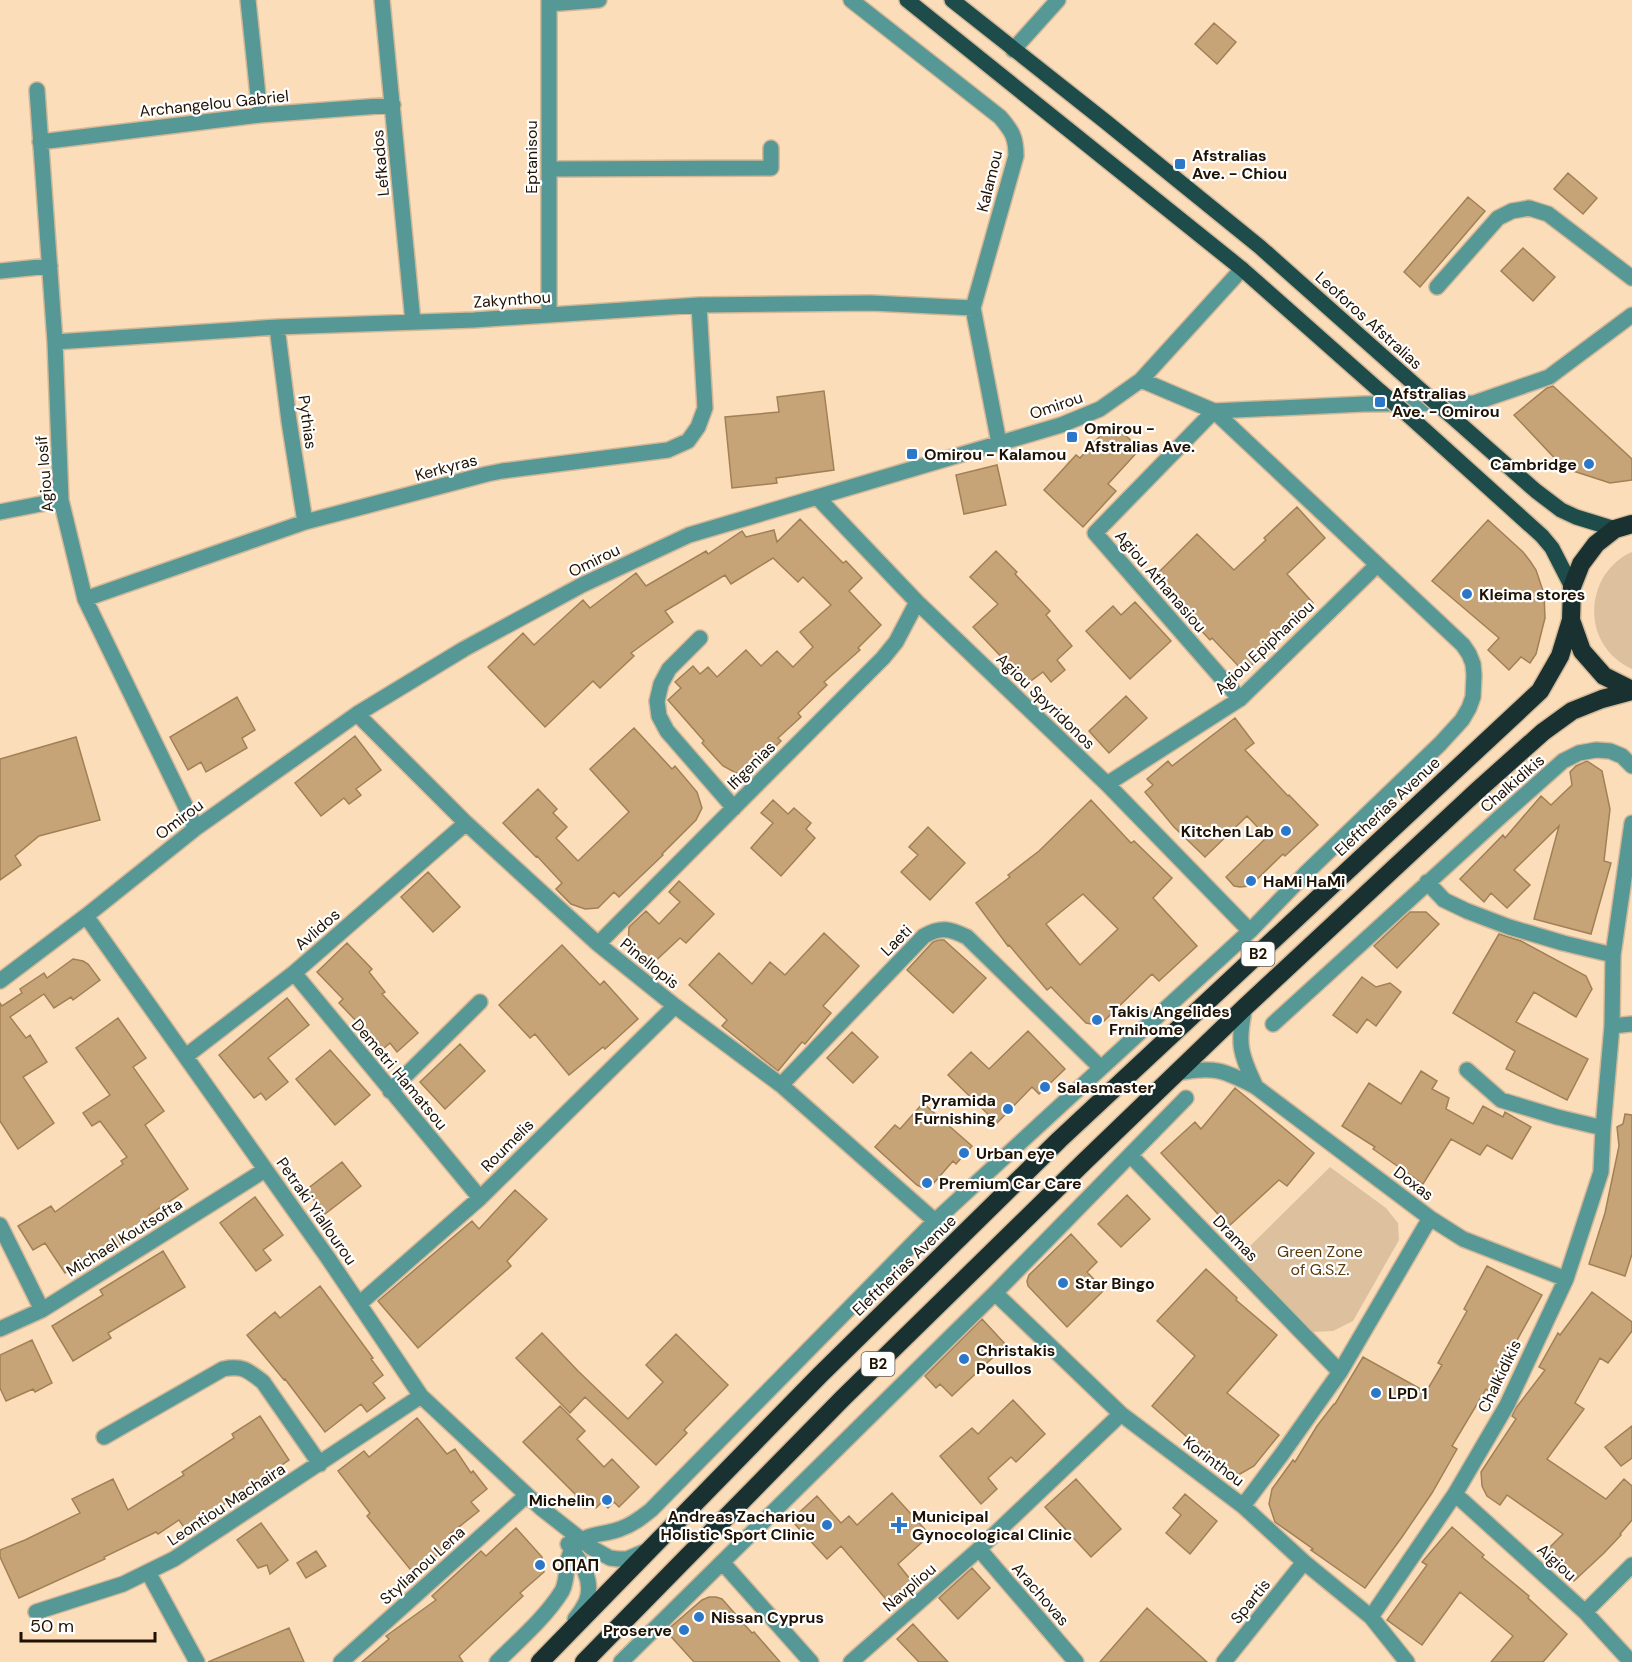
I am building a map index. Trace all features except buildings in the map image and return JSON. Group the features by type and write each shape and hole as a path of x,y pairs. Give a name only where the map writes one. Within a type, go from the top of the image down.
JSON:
{"highway":[{"name":"B2","path":"1623,527 1596,544 1581,564 1572,587 1571,620 1582,651 1604,676 1632,691"},
{"name":"Eleftherias Avenue","path":"540,1662 820,1375 1059,1140 1540,692 1560,656 1571,620"},
{"name":"B2","path":"584,1662 843,1398 1245,1007 1543,732 1572,711 1602,699 1632,691"}],"main road":[{"path":"907,0 1242,269 1408,415 1542,536 1552,548 1572,587"},
{"path":"952,0 1013,50"},
{"name":"Leoforos Afstralias","path":"1013,50 1260,247 1536,491 1561,510 1576,517 1623,527"}],"street":[{"path":"248,0 260,115"},
{"name":"Lefkados","path":"382,0 413,322"},
{"path":"549,2 599,0"},
{"name":"Kalamou","path":"851,0 1000,117 1010,129 1016,142 1016,156 973,308 999,443"},
{"path":"1013,50 1058,0"},
{"name":"Eptanisou","path":"549,2 549,315"},
{"name":"Agiou Iosif","path":"37,90 55,342 61,500 86,599 196,828"},
{"name":"Archangelou Gabriel","path":"40,142 260,115 393,105"},
{"path":"549,169 771,168 771,148"},
{"path":"1437,287 1498,218 1512,211 1528,208 1548,214 1632,278"},
{"path":"0,271 50,266"},
{"name":"Omirou","path":"0,981 196,828 357,714 464,649 582,585 689,536 1061,425 1100,409 1141,380 1242,269"},
{"name":"Zakynthou","path":"55,342 277,327 474,320 699,305 871,303 973,308"},
{"name":"Kerkyras","path":"86,599 305,522 502,471 668,450 688,441 698,427 705,408 699,305"},
{"path":"1214,411 1364,404 1474,403 1549,377 1632,315"},
{"name":"Pythias","path":"277,327 288,421 305,522"},
{"path":"496,1662 540,1618 562,1590 566,1581 569,1559 577,1545 597,1533 626,1527 651,1510 935,1221 1250,931 1306,873 1440,744 1462,720 1469,708 1473,697 1473,664 1463,645 1214,411 1141,380"},
{"name":"Agiou Athanasiou","path":"1214,411 1095,533 1240,699"},
{"name":"Agiou Spyridonos","path":"817,497 917,602 1107,784 1250,931"},
{"path":"0,512 61,500"},
{"name":"Agiou Epiphaniou","path":"1107,784 1240,699 1377,565"},
{"name":"Ifigenias","path":"598,944 889,651 917,602"},
{"path":"700,638 669,669 660,684 657,701 658,716 667,731 734,808"},
{"name":"Pinellopis","path":"357,714 466,823 598,944 675,1006 782,1085 935,1221"},
{"name":"Chalkidikis","path":"1273,1024 1563,761 1579,753 1596,750 1610,751 1622,756 1632,766"},
{"name":"Avlidos","path":"186,1056 294,973 466,823"},
{"name":"Chalkidikis","path":"1371,1617 1455,1494 1507,1405 1566,1279 1601,1172 1612,1026 1613,955 1632,823"},
{"path":"1428,882 1444,900 1467,912 1563,943 1613,955"},
{"name":"Petraki Yiallourou","path":"86,916 186,1056 421,1396 541,1508 577,1545 589,1581 588,1596 586,1603 562,1639"},
{"name":"Laeti","path":"782,1085 924,936 943,929 967,937 1101,1068"},
{"name":"Demetri Hamatsou","path":"294,973 480,1198"},
{"path":"390,1091 480,1002"},
{"name":"Roumelis","path":"359,1304 480,1198 675,1006"},
{"name":"Doxas","path":"1245,1007 1240,1028 1240,1043 1242,1056 1256,1087"},
{"path":"1612,1026 1632,1024"},
{"name":"Doxas","path":"1178,1072 1199,1069 1224,1071 1256,1087 1430,1218 1463,1239 1566,1279"},
{"path":"1467,1070 1501,1100 1603,1128"},
{"path":"621,1662 995,1293 1186,1098"},
{"name":"Dramas","path":"1131,1156 1340,1372"},
{"name":"Michael Koutsofta","path":"0,1329 42,1310 265,1170"},
{"path":"1243,1506 1340,1372 1430,1218"},
{"path":"0,1225 42,1310"},
{"name":"Korinthou","path":"995,1293 1121,1414 1243,1506 1304,1562 1371,1617 1407,1662"},
{"path":"104,1437 223,1369 236,1366 250,1371 263,1382 320,1464"},
{"name":"Leontiou Machaira","path":"36,1612 123,1584 174,1559 421,1396"},
{"name":"Navpliou","path":"851,1662 979,1549 1121,1414"},
{"name":"Aigiou","path":"1455,1494 1585,1612 1631,1662"},
{"name":"Stylianou Lena","path":"341,1662 527,1495"},
{"name":"Petraki Yiallourou","path":"577,1545 618,1559 627,1559 652,1549"},
{"name":"Arachovas","path":"979,1549 1076,1662"},
{"path":"722,1562 811,1662"},
{"name":"Spartis","path":"1224,1662 1304,1562"},
{"path":"1585,1612 1632,1565"},
{"path":"148,1572 197,1662"}],"green space":[{"path":"1632,552 1632,669 1619,662 1609,652 1597,629 1594,616 1598,589 1604,576 1616,562"},
{"name":"Green Zone of G.S.Z.","path":"1330,1167 1386,1208 1398,1223 1399,1240 1353,1321 1333,1331 1312,1332 1290,1317 1239,1257"}],"place":[{"name":"Afstralias Ave. - Chiou","path":"1180,164"},
{"name":"Afstralias Ave. - Omirou","path":"1380,402"},
{"name":"Omirou - Afstralias Ave.","path":"1072,437"},
{"name":"Omirou - Kalamou","path":"912,454"},
{"name":"Cambridge","path":"1589,464"},
{"name":"Kleima stores","path":"1467,594"},
{"name":"Kitchen Lab","path":"1286,831"},
{"name":"HaMi HaMi","path":"1251,881"},
{"name":"Takis Angelides Frnihome","path":"1097,1020"},
{"name":"Salasmaster","path":"1045,1087"},
{"name":"Pyramida Furnishing","path":"1008,1109"},
{"name":"Urban eye","path":"964,1153"},
{"name":"Premium Car Care","path":"927,1183"},
{"name":"Star Bingo","path":"1063,1283"},
{"name":"Christakis Poullos","path":"964,1359"},
{"name":"LPD 1","path":"1376,1393"},
{"name":"Michelin","path":"607,1500"},
{"name":"Andreas Zachariou Holistic Sport Clinic","path":"827,1525"},
{"name":"Municipal Gynocological Clinic","path":"899,1525"},
{"name":"ΟΠΑΠ","path":"540,1565"},
{"name":"Nissan Cyprus","path":"699,1617"},
{"name":"Proserve","path":"684,1630"}]}
